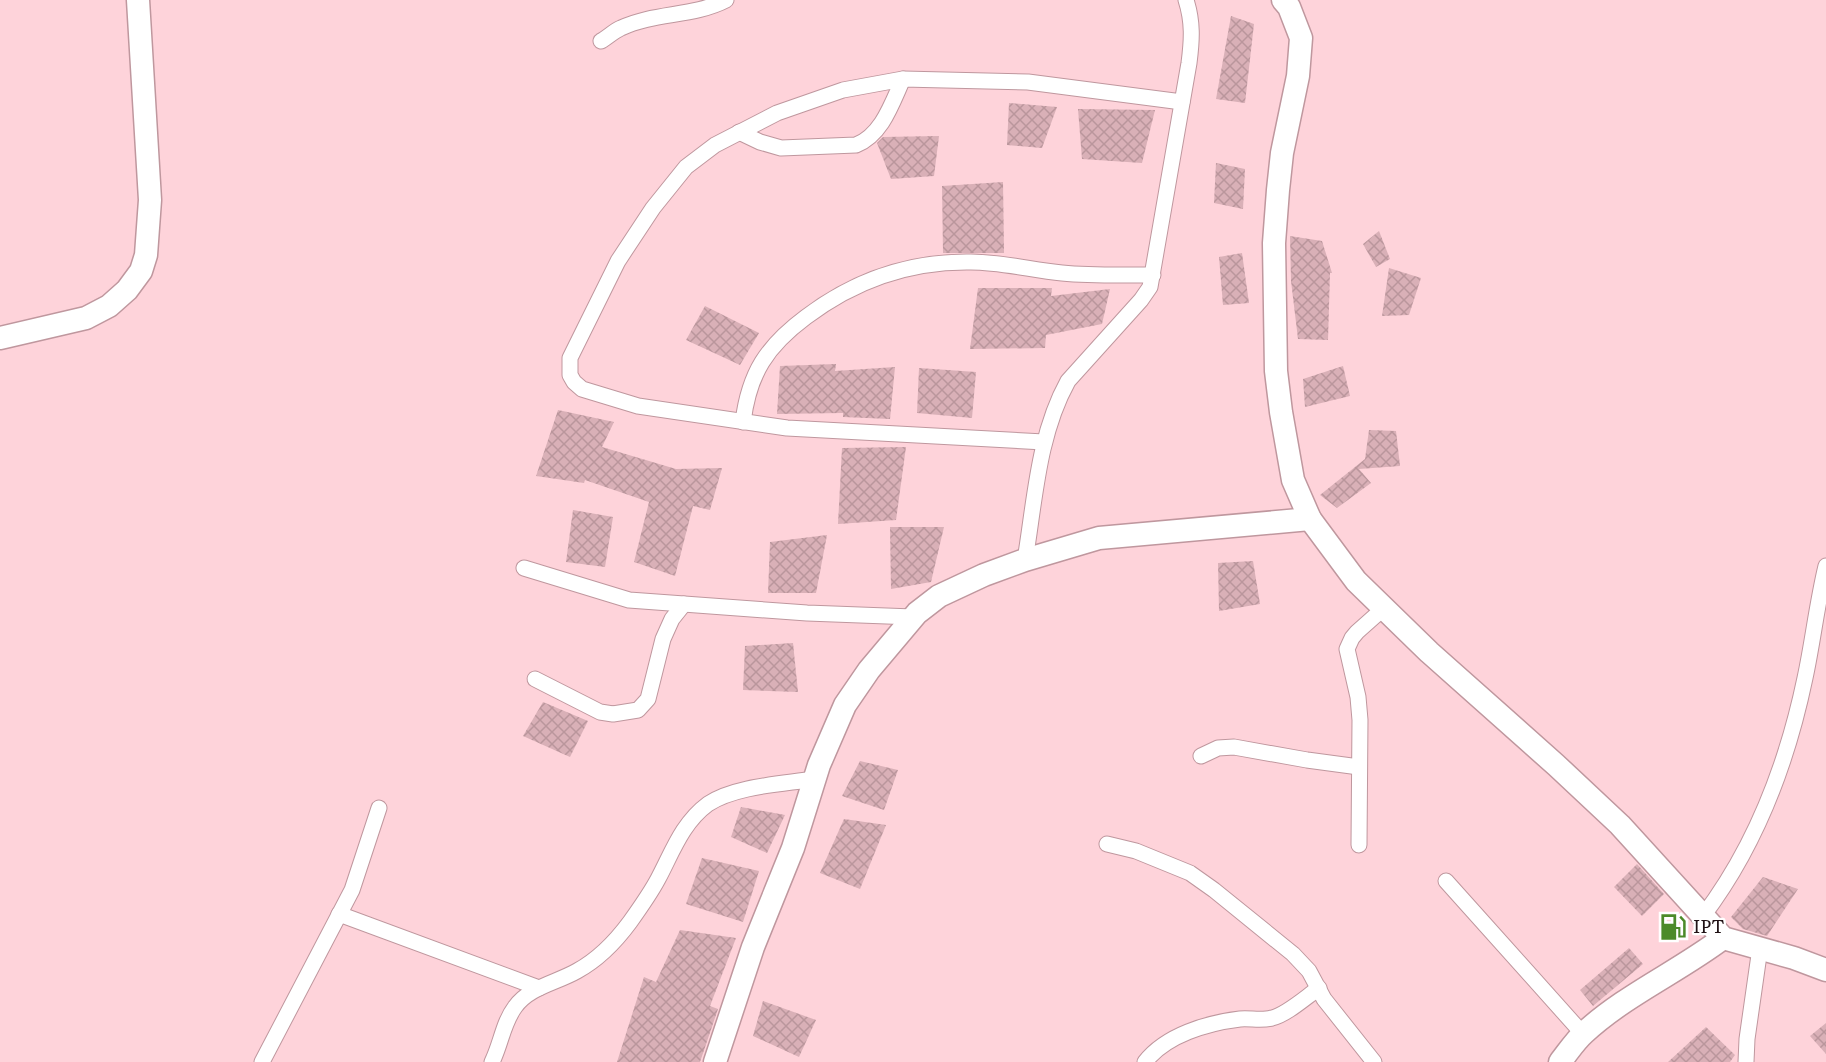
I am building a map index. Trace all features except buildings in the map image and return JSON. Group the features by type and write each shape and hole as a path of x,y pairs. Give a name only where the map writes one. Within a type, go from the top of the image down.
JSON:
{"main road":[{"path":"0,338 86,318 109,306 126,291 141,271 146,255 150,200 138,0"},
{"path":"1292,2 1300,38 1300,55 1291,117 1282,153 1278,190 1274,243 1276,371 1293,480 1310,519 1356,581 1429,652 1620,825 1723,938 1794,957 1826,970"},
{"path":"715,1062 753,947 793,848 814,779 845,705 869,670 913,617 939,596 984,575 1099,538 1310,519"},
{"path":"1560,1062 1584,1034 1619,1006 1694,960 1723,938"}],"street":[{"path":"602,42 620,28 646,19 711,8 726,0"},
{"path":"1025,560 1044,442 1054,410 1068,381 1141,300 1150,286 1192,33 1191,15 1186,0"},
{"path":"1044,442 787,428 742,422 638,405 582,389 574,382 568,365 618,261 652,208 686,167 715,145 777,113 843,90 903,79 1028,82 1182,102"},
{"path":"739,132 760,142 781,148 856,145 874,134 903,79"},
{"path":"742,422 748,390 758,367 768,354 793,326 822,304 859,283 910,267 973,262 1063,273 1153,275"},
{"path":"1703,916 1735,870 1764,813 1797,711 1826,566"},
{"path":"524,568 629,600 807,613 913,617"},
{"path":"535,679 600,712 613,714 638,710 648,699 663,639 672,619 684,604"},
{"path":"1359,845 1358,697 1347,649 1357,632 1384,608"},
{"path":"1201,756 1218,748 1234,747 1359,767"},
{"path":"492,1062 514,1008 523,998 539,988 574,973 590,964 604,952 630,922 657,881 686,825 708,804 728,795 814,779"},
{"path":"262,1062 352,890 379,808"},
{"path":"1107,843 1136,851 1190,873 1214,890 1298,959 1309,971 1324,999 1374,1062"},
{"path":"1446,881 1584,1034"},
{"path":"339,914 539,988"},
{"path":"1746,1062 1747,1038 1760,948"},
{"path":"1145,1062 1159,1046 1174,1039 1230,1021 1275,1017 1319,988"}],"place":[{"name":"IPT","path":"1673,927"}]}
